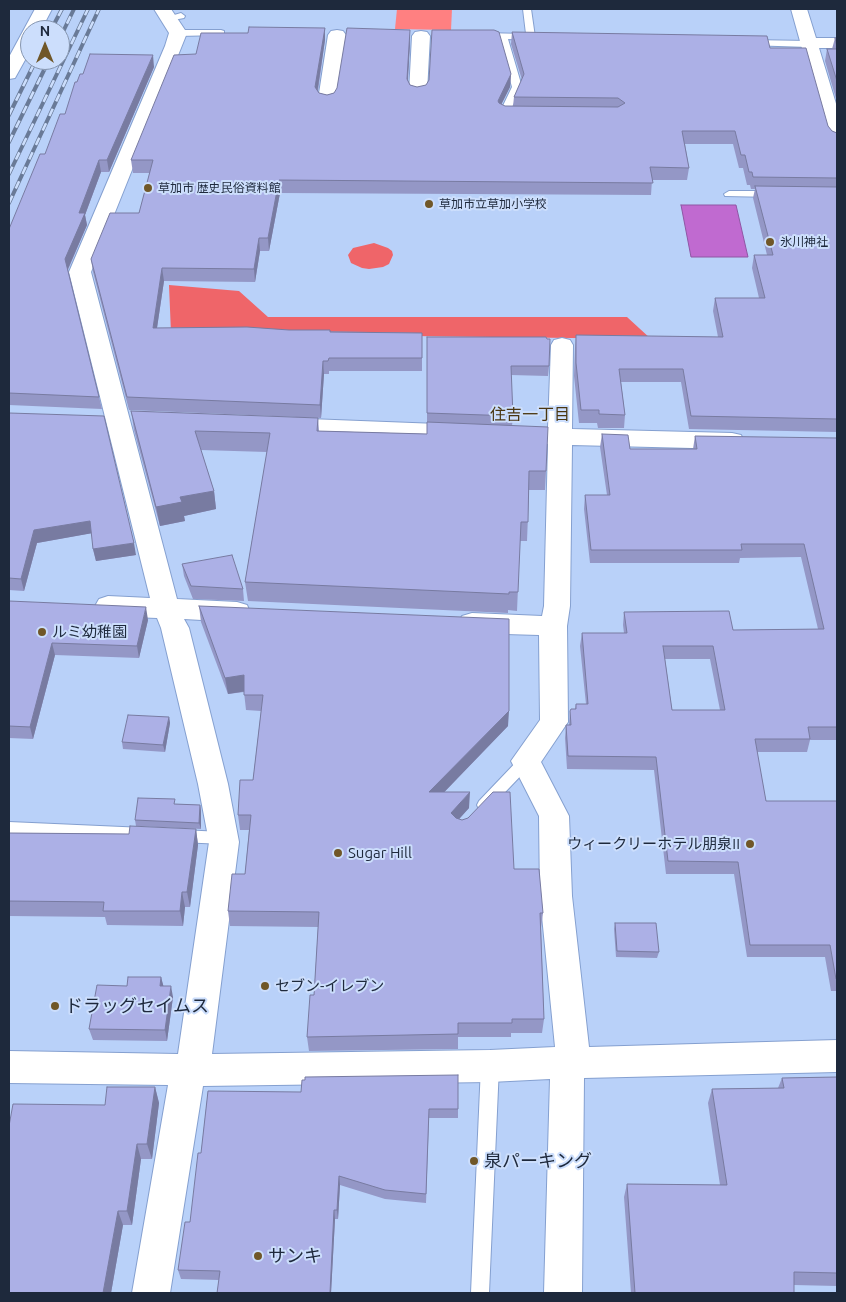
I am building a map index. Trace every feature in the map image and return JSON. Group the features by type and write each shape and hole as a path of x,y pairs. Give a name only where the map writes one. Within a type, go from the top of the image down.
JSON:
{"street":[{"path":"799,9 837,138"},
{"path":"151,1293 191,1070 224,838 185,667 175,628 166,609 129,420 80,272 174,46 172,19"},
{"path":"327,100 337,35"},
{"path":"418,92 421,36"},
{"path":"809,43 837,43"},
{"path":"9,74 20,53"},
{"path":"562,345 557,606 552,626 554,722 526,761 554,816 556,896 572,1047 566,1062 563,1293"},
{"path":"92,418 129,420"},
{"path":"266,426 481,434"},
{"path":"520,436 749,441"},
{"path":"88,606 266,613"},
{"path":"444,621 552,626"},
{"path":"9,1067 191,1070 490,1066 566,1062 608,1063 837,1056"}],"lane":[{"path":"527,9 531,37"},
{"path":"172,19 234,33"},
{"path":"475,36 540,38"},
{"path":"502,37 517,87 504,114 523,114"},
{"path":"738,43 809,43"},
{"path":"728,194 786,194"},
{"path":"474,815 526,761"},
{"path":"9,828 224,838"},
{"path":"480,1293 490,1066"}],"shaded area":[{"path":"397,9 452,9 451,30 395,29"},
{"path":"681,205 736,205 748,257 691,257"},
{"path":"374,243 392,251 393,255 389,264 369,269 351,263 348,255 353,248"},
{"path":"169,285 239,291 268,317 627,317 651,339 171,333"}],"building":[{"path":"249,27 325,28 315,87 319,93 327,95 334,93 337,88 347,28 410,30 407,79 410,85 417,87 426,85 429,80 432,30 494,30 499,32 511,74 498,101 505,106 618,107 625,103 618,98 514,97 524,74 512,32 767,36 770,48 806,48 828,126 837,133 837,178 753,177 752,172 749,172 745,155 741,155 735,131 682,131 689,168 650,167 653,183 279,180 268,238 259,238 254,269 162,268 153,328 247,327 330,330 330,332 422,333 422,358 329,358 328,361 323,361 320,405 127,397 91,259 110,213 139,213 153,160 131,160 174,55 196,54 201,33 248,33"},
{"path":"827,49 837,49 837,81"},
{"path":"90,54 153,55 107,160 99,160 79,213 85,213 65,259 99,397 9,393 9,229 40,154 45,154 60,114 65,114 75,82 77,82 80,74 83,74"},
{"path":"755,186 837,187 837,419 691,416 683,369 619,369 625,415 599,414 599,410 581,410 576,363 576,335 723,337 715,298 765,298 754,255 773,255"},
{"path":"427,337 546,337 550,339 549,366 511,366 513,416 427,413"},
{"path":"131,411 318,418 317,431 427,434 427,422 548,427 546,471 529,471 528,522 521,522 518,592 509,592 509,594 245,582 270,433 195,431 214,491 180,497 182,502 156,507"},
{"path":"9,413 104,416 134,543 93,549 90,521 34,530 21,579 9,578"},
{"path":"602,434 628,435 630,449 697,449 695,436 837,438 837,727 808,727 810,739 755,739 766,801 837,801 837,979 830,945 750,945 738,862 668,861 656,757 568,756 566,725 571,725 570,711 571,709 576,709 576,704 588,704 582,633 627,633 624,612 729,611 733,630 824,629 804,544 741,544 742,550 591,550 585,495 610,495","holes":["663,646 713,646 725,710 672,710"]},
{"path":"232,555 243,589 191,586 182,564"},
{"path":"9,601 146,607 137,646 52,643 30,727 9,726"},
{"path":"199,606 509,619 509,711 429,792 470,792 451,813 456,818 462,820 468,818 493,792 510,792 514,869 539,869 543,913 540,913 544,1019 512,1019 512,1023 458,1023 458,1034 307,1037 310,995 314,995 319,912 228,911 232,874 245,874 251,815 238,815 240,780 253,780 263,695 244,695 244,675 225,678"},
{"path":"128,715 169,717 163,745 122,742"},
{"path":"138,798 175,799 174,804 200,805 199,823 135,820"},
{"path":"130,826 196,829 187,892 182,892 180,911 103,911 104,902 9,901 9,833 129,834"},
{"path":"615,923 656,923 659,952 617,951"},
{"path":"128,977 161,977 160,986 171,986 165,1030 89,1029 97,985 127,986"},
{"path":"458,1075 458,1109 429,1109 426,1194 385,1190 339,1176 337,1210 334,1210 330,1293 217,1293 220,1271 178,1270 185,1222 190,1222 198,1153 201,1153 208,1091 301,1092 302,1080 305,1080 305,1077"},
{"path":"837,1077 837,1273 794,1272 794,1293 635,1293 627,1184 727,1185 712,1089 784,1088 782,1078"},
{"path":"107,1087 155,1087 147,1144 137,1144 127,1211 118,1211 103,1293 9,1293 9,1126 13,1104 105,1105"}],"railway":[{"path":"56,20 62,9"},
{"path":"69,20 74,9"},
{"path":"9,174 88,9"},
{"path":"9,203 99,9"},
{"path":"9,115 31,70"},
{"path":"9,142 44,70"}],"place":[{"name":"草加市 歴史民俗資料館","path":"148,188"},
{"name":"草加市立草加小学校","path":"429,204"},
{"name":"氷川神社","path":"770,242"},
{"name":"ルミ幼稚園","path":"42,632"},
{"name":"ウィークリーホテル朋泉II","path":"750,844"},
{"name":"Sugar Hill","path":"338,853"},
{"name":"セブン-イレブン","path":"265,986"},
{"name":"ドラッグセイムス","path":"55,1006"},
{"name":"泉パーキング","path":"474,1161"},
{"name":"サンキ","path":"258,1256"}],"district":[{"name":"住吉一丁目","path":"530,415"}]}
